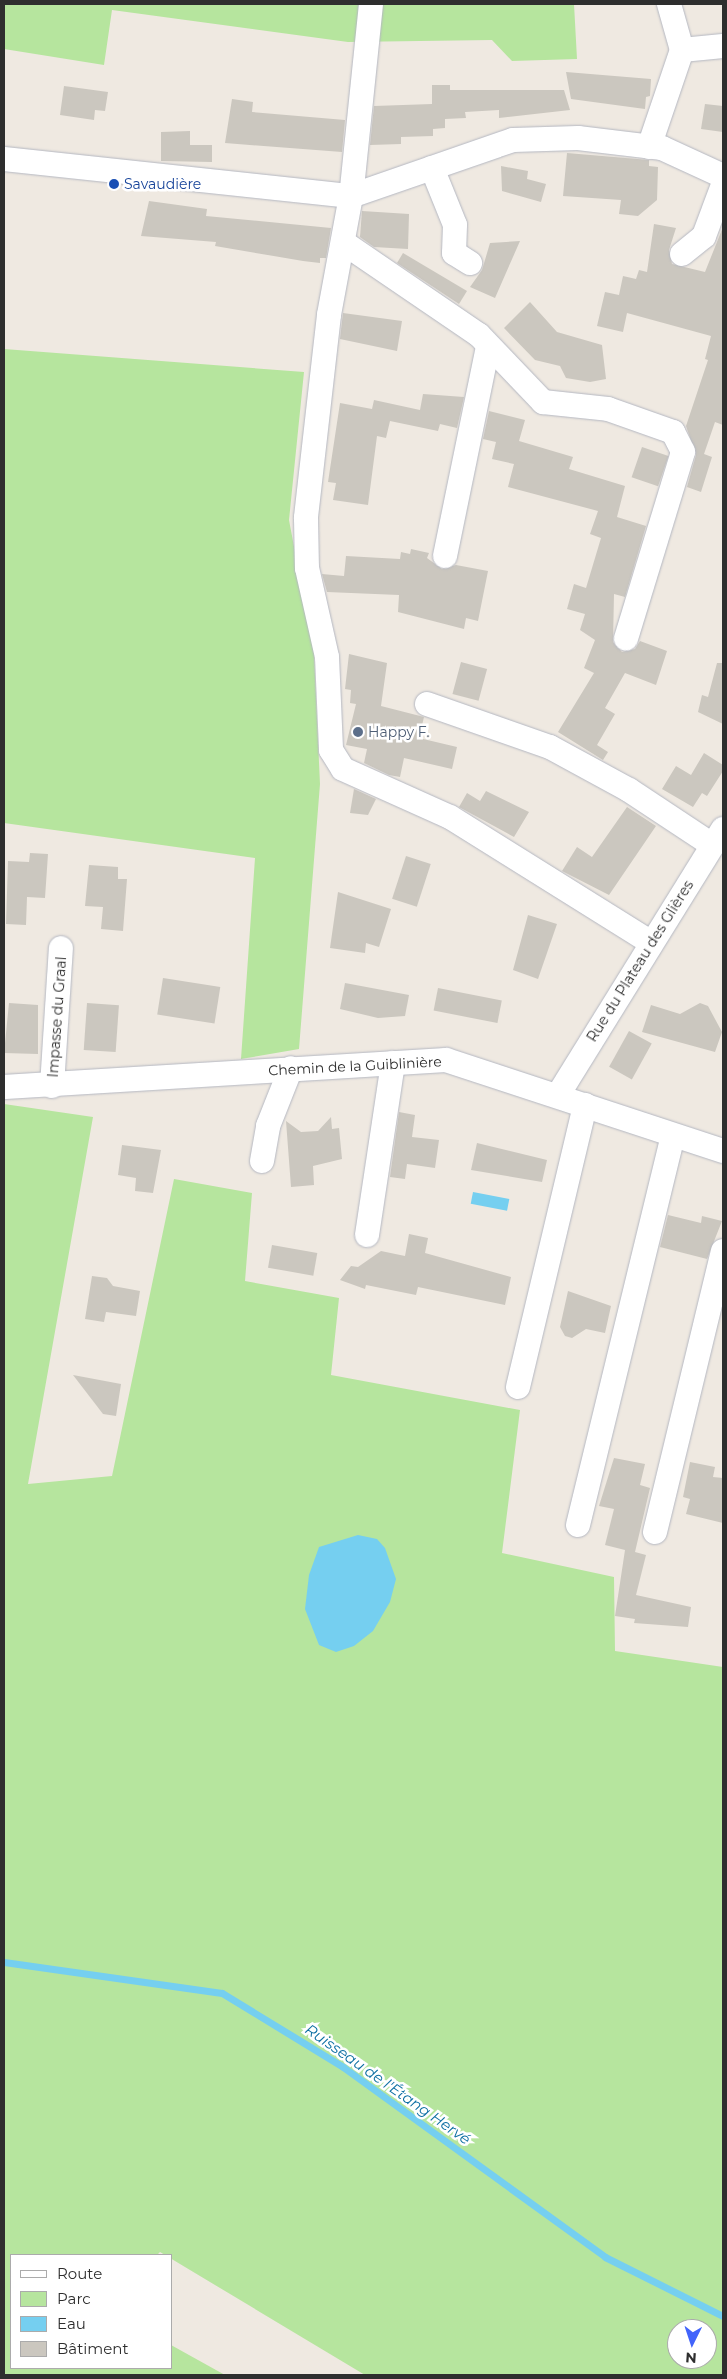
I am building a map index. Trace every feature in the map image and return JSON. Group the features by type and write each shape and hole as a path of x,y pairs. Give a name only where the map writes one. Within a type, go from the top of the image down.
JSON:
{"street":[{"path":"372,4 351,196 344,243 329,315 306,518 307,568 327,657 331,750 343,769 450,817 650,942"},
{"path":"649,147 682,50 669,4"},
{"path":"682,50 723,46"},
{"path":"4,158 351,196 513,140 578,138 649,147 723,176"},
{"path":"432,168 455,225 454,253 470,263"},
{"path":"682,254 704,236 723,185"},
{"path":"344,243 479,335 543,402 608,409 674,432 683,452 626,639"},
{"path":"445,556 488,346"},
{"path":"427,704 550,747 718,837"},
{"name":"Rue du Plateau des Glières","path":"558,1095 650,942 718,837"},
{"name":"Impasse du Graal","path":"52,1086 61,948"},
{"name":"Chemin de la Guiblinière","path":"4,1087 52,1086 291,1068 446,1060 558,1095 673,1136 723,1151"},
{"path":"366,1235 393,1063"},
{"path":"262,1161 268,1126 291,1068"},
{"path":"518,1387 585,1105"},
{"path":"578,1525 673,1136"},
{"path":"655,1532 723,1251"}],"green space":[{"path":"4,4 574,4 577,59 512,61 492,40 348,42 112,10 104,65 4,49"},
{"path":"4,349 304,372 289,520 314,653 320,784 299,1049 241,1059 255,858 4,823"},
{"path":"4,1104 93,1117 28,1484 112,1476 174,1179 252,1193 245,1281 339,1298 331,1375 520,1410 502,1553 614,1577 615,1651 723,1667 723,2375 365,2375 172,2259 172,2254 160,2252 158,2254 10,2254 10,2369 172,2369 172,2346 225,2375 4,2375"}],"water":[{"path":"473,1192 509,1199 507,1211 471,1204"},
{"path":"358,1535 377,1539 385,1548 396,1579 390,1602 373,1631 354,1646 336,1652 319,1645 305,1609 309,1575 319,1547"}],"building":[{"path":"566,72 651,79 650,96 646,97 645,109 571,99"},
{"path":"432,85 450,85 450,90 564,90 570,110 499,118 499,110 465,112 466,118 445,119 445,128 433,129 433,136 401,137 401,144 370,145 374,106 432,104"},
{"path":"64,86 108,92 105,111 95,110 94,120 60,115"},
{"path":"232,99 253,102 252,112 345,120 342,152 225,143"},
{"path":"705,104 723,106 723,132 701,129"},
{"path":"190,131 190,145 212,145 212,162 161,161 161,132"},
{"path":"567,153 649,160 649,166 658,167 657,200 638,216 619,214 621,200 563,196"},
{"path":"501,166 528,171 527,179 546,184 541,202 502,191"},
{"path":"149,201 207,209 206,216 331,228 326,258 320,258 320,263 303,261 215,246 216,242 141,236"},
{"path":"362,211 409,214 408,249 374,247 360,237"},
{"path":"654,224 676,228 669,250 672,264 705,272 723,227 723,425 715,422 704,454 712,457 701,492 687,487 696,455 686,426 708,360 705,359 711,336 627,313 623,332 597,326 605,292 619,295 623,276 636,279 639,270 647,272"},
{"path":"520,241 495,298 470,287 482,270 490,243"},
{"path":"403,253 467,291 459,304 397,263"},
{"path":"530,302 557,332 602,345 606,379 590,382 566,378 560,366 535,360 504,328"},
{"path":"343,313 402,321 397,351 340,339"},
{"path":"423,394 464,397 457,428 440,424 438,431 390,421 386,438 377,436 368,505 333,500 336,483 328,482 340,403 372,409 374,400 420,410"},
{"path":"489,411 525,420 519,441 573,457 569,469 625,486 617,517 646,526 625,597 614,594 613,642 622,652 635,649 640,641 667,651 656,685 625,673 605,708 615,714 597,745 608,752 603,760 558,732 594,673 584,668 595,640 580,630 585,614 567,609 574,584 586,588 601,538 590,534 598,511 508,487 514,464 492,459 496,442 483,439"},
{"path":"642,447 668,456 658,486 632,477"},
{"path":"411,549 429,553 427,558 442,569 456,565 488,571 478,621 466,618 464,629 398,612 399,595 327,592 322,574 344,576 346,556 400,559 401,552 410,554"},
{"path":"349,654 387,663 381,706 424,717 419,738 457,747 452,769 404,758 400,777 389,775 364,763 367,749 346,745 356,704 350,703 351,690 345,689"},
{"path":"461,662 487,669 479,701 452,694"},
{"path":"717,663 723,663 723,724 698,712 702,695 708,697"},
{"path":"704,753 723,765 723,771 707,796 702,793 693,807 662,789 676,766 691,775"},
{"path":"354,789 376,799 368,815 350,813"},
{"path":"486,791 529,812 514,837 459,807 467,793 480,801"},
{"path":"627,807 656,826 609,895 562,871 577,847 592,857"},
{"path":"30,853 48,854 45,898 27,897 26,925 6,924 8,861 29,862"},
{"path":"406,856 431,864 417,907 392,899"},
{"path":"89,865 118,867 118,879 127,879 123,931 101,929 103,907 85,906"},
{"path":"338,892 391,909 379,947 366,943 365,953 330,948"},
{"path":"528,915 557,924 538,979 513,970"},
{"path":"163,978 220,987 214,1024 157,1015"},
{"path":"345,983 409,995 405,1016 378,1018 340,1009"},
{"path":"438,988 502,1000 497,1023 434,1011"},
{"path":"9,1003 38,1005 38,1054 4,1053"},
{"path":"87,1003 119,1005 116,1052 84,1050"},
{"path":"700,1003 708,1006 722,1032 715,1052 642,1032 651,1005 680,1014"},
{"path":"629,1031 652,1044 632,1079 609,1067"},
{"path":"399,1112 415,1115 412,1137 439,1140 435,1168 407,1164 405,1179 390,1177"},
{"path":"331,1117 332,1129 339,1128 342,1159 313,1166 314,1185 291,1187 286,1121 301,1132 318,1131"},
{"path":"477,1143 547,1160 542,1182 471,1170"},
{"path":"122,1145 161,1150 153,1193 135,1191 136,1178 118,1175"},
{"path":"668,1215 701,1223 702,1216 722,1221 707,1259 660,1247"},
{"path":"409,1234 428,1238 425,1253 511,1277 505,1305 418,1287 416,1295 366,1285 365,1289 340,1280 351,1266 358,1267 381,1251 405,1256"},
{"path":"272,1245 317,1253 313,1276 268,1268"},
{"path":"92,1276 107,1278 113,1286 140,1291 136,1316 106,1312 104,1322 85,1319"},
{"path":"568,1291 611,1306 605,1333 586,1329 572,1338 565,1336 560,1327"},
{"path":"73,1375 121,1384 116,1416 103,1414"},
{"path":"614,1458 645,1464 640,1485 650,1488 635,1552 646,1555 636,1595 691,1607 688,1627 634,1623 635,1619 615,1616 625,1550 605,1545 614,1509 599,1506"},
{"path":"690,1462 715,1467 713,1477 723,1478 723,1523 686,1514 690,1499 683,1497"}],"waterway":[{"name":"Ruisseau de l'Étang Hervé","path":"4,1962 222,1993 343,2067 605,2257 723,2316"}],"place":[{"name":"Savaudière","path":"114,184"},
{"name":"Happy F.","path":"358,732"}]}
